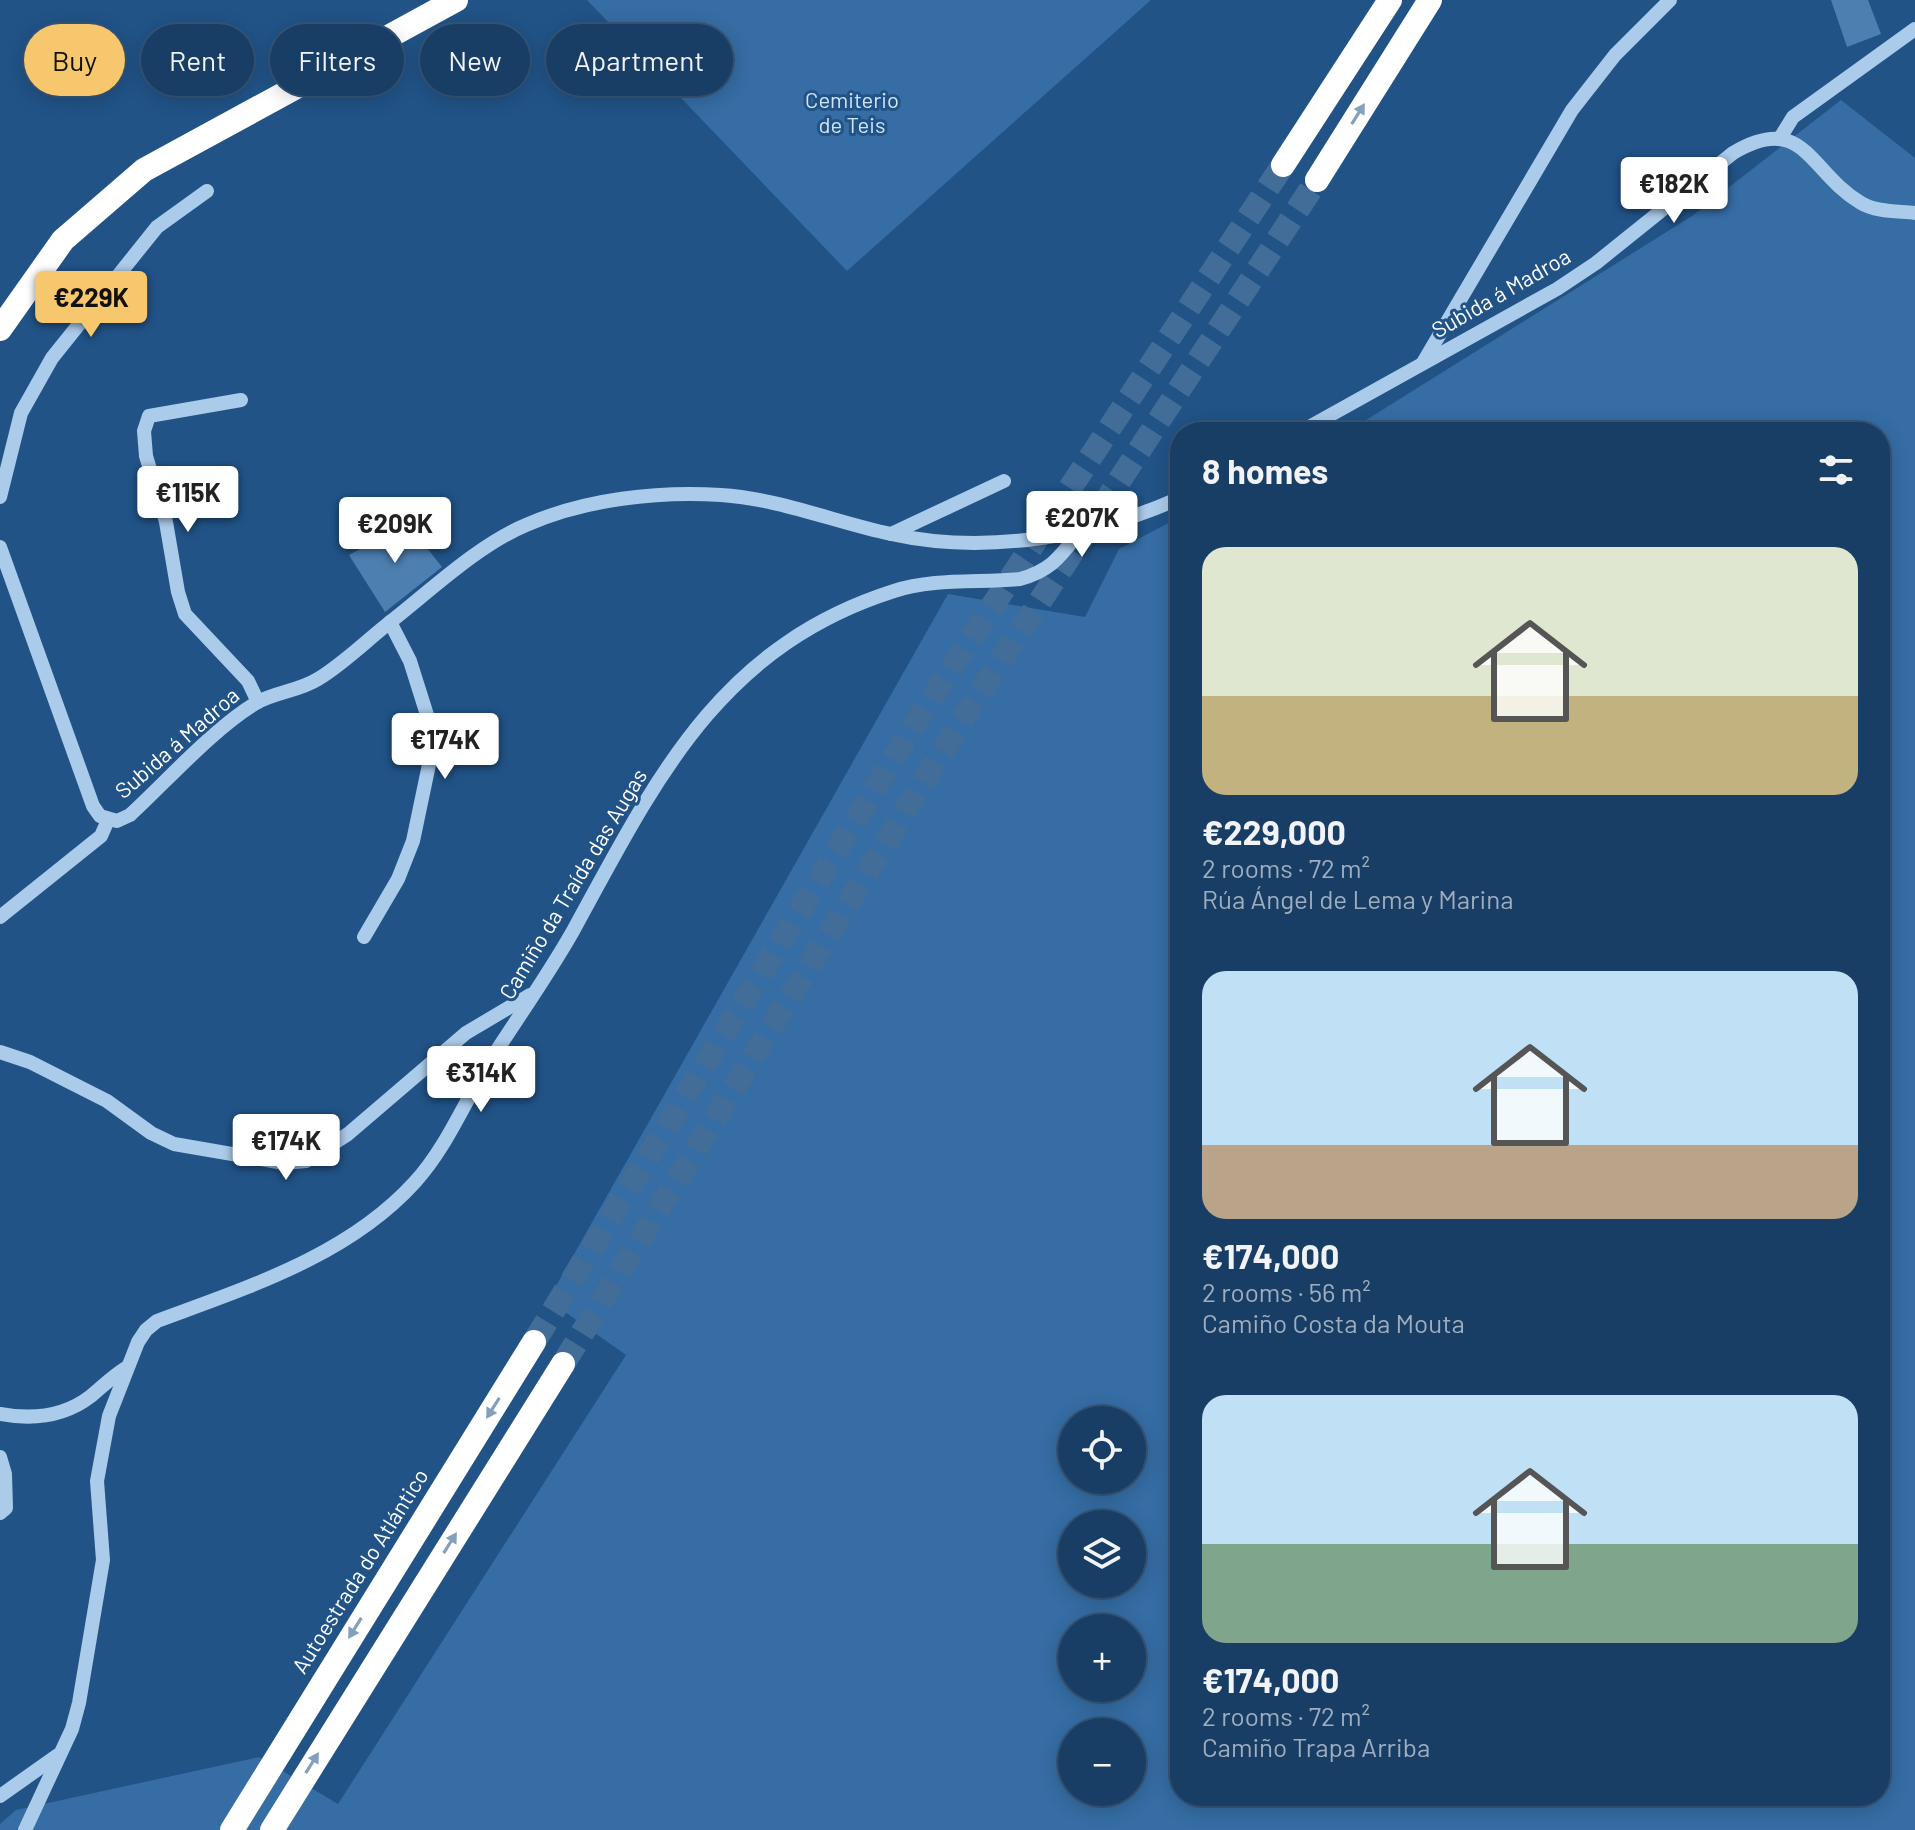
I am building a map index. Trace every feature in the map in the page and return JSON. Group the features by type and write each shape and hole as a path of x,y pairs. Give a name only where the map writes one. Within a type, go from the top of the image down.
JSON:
{"highway":[{"path":"0,329 63,240 144,170 456,0"},
{"path":"1283,165 1390,0"},
{"path":"1317,180 1430,0"},
{"name":"Autoestrada do Atlántico","path":"232,1830 534,1342"},
{"path":"272,1830 563,1364"}],"street":[{"path":"1424,361 1572,110 1615,55 1670,0"},
{"path":"1915,29 1793,117 1780,138 1803,149 1863,204 1915,213"},
{"name":"Subida á Madroa","path":"1317,422 1424,361 1507,319 1583,272 1733,153 1751,142 1780,138"},
{"path":"0,497 21,413 52,358 157,227 207,191"},
{"path":"241,400 149,416 144,431 146,456 166,522 178,592 185,614 248,681 258,702"},
{"path":"891,534 1004,481"},
{"name":"Subida á Madroa","path":"0,547 93,806 100,816 117,821 130,815 233,720 258,702 318,679 491,544 525,525 564,512 621,500 680,494 752,498 810,510 891,534 954,543 992,544 1082,529 1170,502"},
{"name":"Camiño da Traída das Augas","path":"25,1830 62,1753 79,1703 103,1560 97,1481 101,1445 127,1367 146,1330 157,1321 312,1259 352,1237 415,1182 449,1134 688,735 721,698 777,648 817,622 895,590 1036,575 1052,567 1082,529"},
{"path":"364,937 398,879 413,841 431,755 428,718 410,661 390,622"},
{"path":"0,917 101,836 108,820"},
{"path":"0,1052 30,1062 107,1101 151,1133 174,1144 284,1163 306,1161 348,1134 466,1033 536,991"},
{"path":"0,1414 24,1418 50,1417 88,1398 127,1367"},
{"path":"0,1457 5,1474 6,1508 0,1513"},
{"path":"0,1796 62,1753"}],"green space":[{"name":"Cemiterio de Teis","path":"587,0 1151,0 847,271 679,96 733,96 733,24 610,24"},
{"path":"1841,100 1915,158 1915,1830 0,1830 0,1824 16,1810 259,1757 338,1804 626,1355 548,1300 948,594 1085,617 1119,549 1170,522 1170,1806 1890,1806 1890,422 1363,422 1692,216"}],"building":[{"path":"1831,0 1868,0 1881,34 1847,47"},
{"path":"407,523 442,567 385,612 349,555"}],"tunnel":[{"path":"534,1342 916,722 1283,165"},
{"path":"563,1364 958,726 1317,180"}]}
